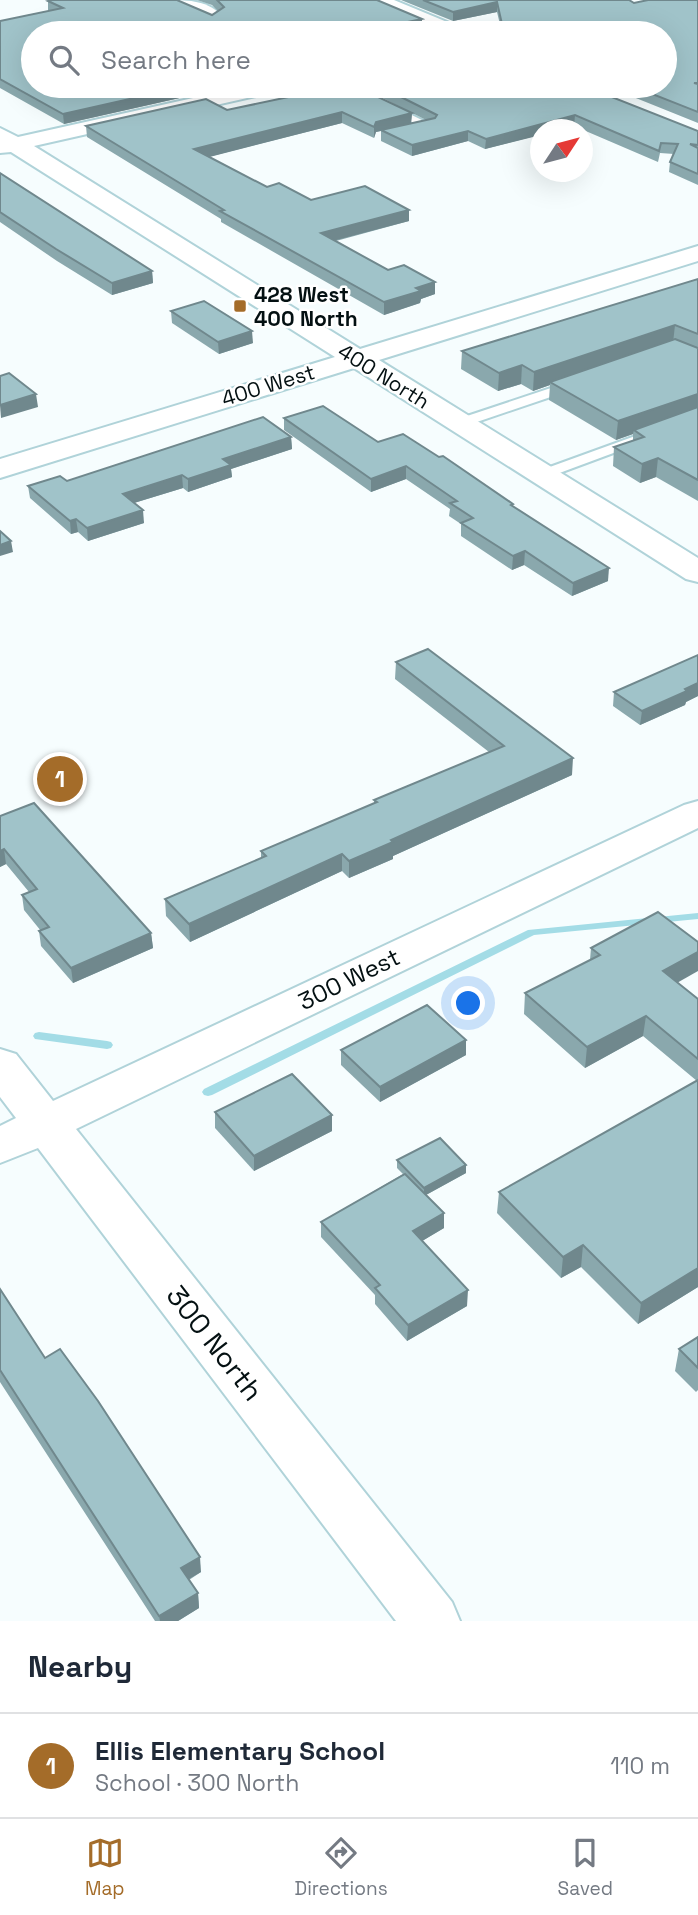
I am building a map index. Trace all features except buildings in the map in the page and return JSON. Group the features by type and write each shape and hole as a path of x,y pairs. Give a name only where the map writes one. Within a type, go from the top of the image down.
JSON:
{"street":[{"path":"178,0 213,16"},
{"path":"378,0 428,21"},
{"path":"5,142 216,98"},
{"name":"400 North","path":"5,142 698,572"},
{"name":"400 West","path":"0,469 698,253"},
{"name":"300 West","path":"0,1146 698,813"},
{"name":"300 North","path":"0,1065 431,1621"}],"lane":[{"path":"371,98 429,125 405,131"},
{"path":"460,423 587,379"},
{"path":"541,475 646,436"}],"waterway":[{"path":"208,1092 532,932 698,916"},
{"path":"39,1036 107,1045"}],"place":[{"name":"428 West 400 North","path":"240,306"},
{"name":"Ellis Elementary School","path":"60,779"}]}
